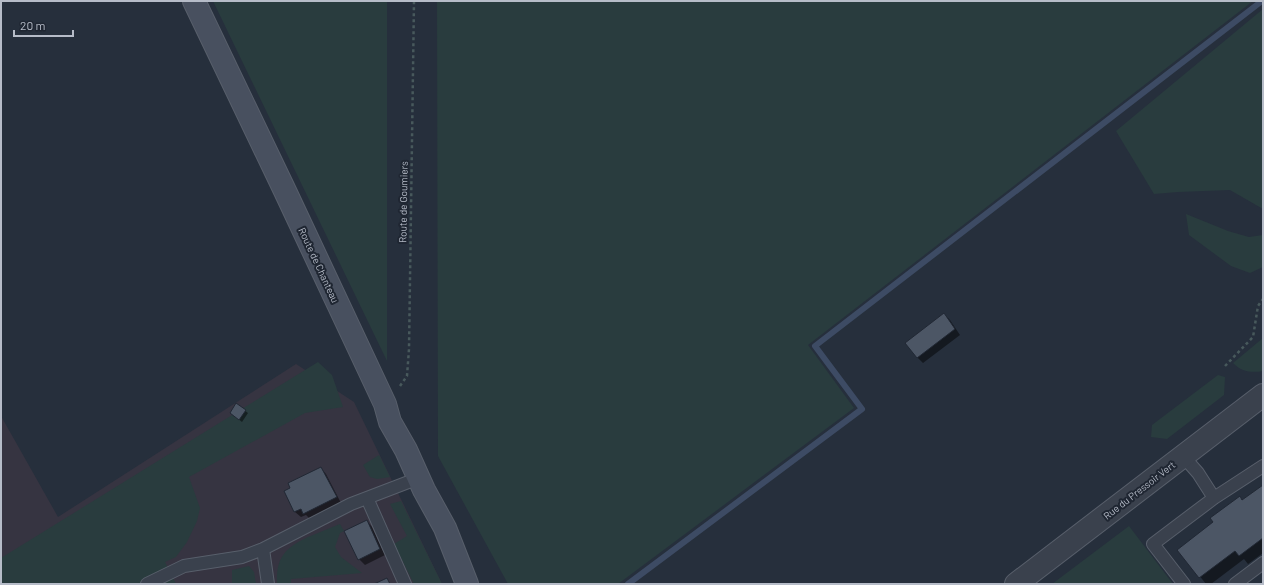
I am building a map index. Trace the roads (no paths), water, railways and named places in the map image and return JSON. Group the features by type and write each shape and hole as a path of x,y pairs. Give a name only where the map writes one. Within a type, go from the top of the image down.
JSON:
{"main road":[{"name":"Route de Chanteau","path":"194,1 385,404 390,422 406,450 445,528 480,584"},
{"name":"Route de Chanteau","path":"445,528 467,584"}],"street":[{"name":"Rue du Pressoir Vert","path":"1016,584 1263,395"}],"lane":[{"path":"1183,456 1198,473 1214,498"},
{"path":"1184,584 1153,544 1214,498 1263,466"},
{"path":"147,584 184,566 242,557 263,549 351,504 419,478"},
{"path":"367,498 405,584"},
{"path":"263,549 268,584"},
{"path":"1235,584 1263,563"}],"waterway":[{"path":"628,584 862,409 815,346 1262,1"}]}
